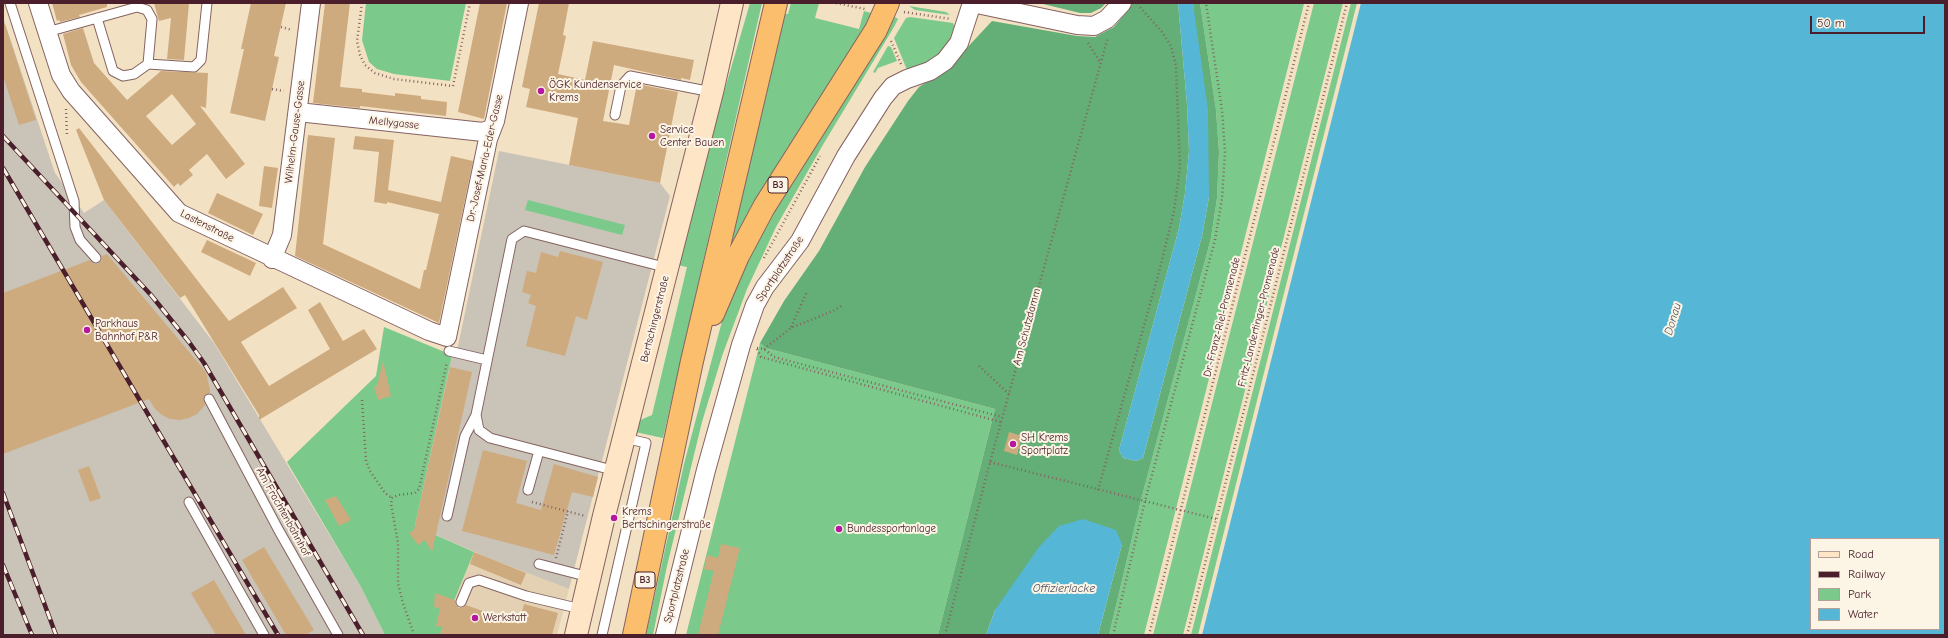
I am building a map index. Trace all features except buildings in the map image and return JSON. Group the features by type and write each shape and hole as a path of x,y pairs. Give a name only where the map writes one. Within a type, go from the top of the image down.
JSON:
{"highway":[{"name":"B3","path":"634,635 692,361 775,7"},
{"name":"B3","path":"692,361 738,256 764,207 876,30 885,8"}],"street":[{"name":"Lastenstraße","path":"38,3 58,70 71,90 178,213 272,259 429,331 448,344"},
{"name":"Wilhelm-Gause-Gasse","path":"272,259 282,235 311,3"},
{"name":"Dr.-Josef-Maria-Eder-Gasse","path":"448,344 491,129 495,121 519,3"},
{"name":"Bertschingerstraße","path":"576,635 575,608 589,577 712,92 732,3"},
{"path":"972,3 1078,25 1094,26 1108,19 1122,3"},
{"name":"Sportplatzstraße","path":"666,635 706,470 741,345 755,305 765,287 800,241 846,156 883,98 893,86 907,79 930,71 945,60 959,43 972,3"},
{"name":"Mellygasse","path":"298,112 483,132 491,129"}],"lane":[{"path":"10,3 74,201 75,227 80,240 96,258"},
{"path":"97,18 113,71 123,76 134,74 148,64 194,67 201,60 207,3"},
{"path":"47,32 137,6 147,10 152,19 148,64"},
{"path":"615,115 621,86 630,76 712,92"},
{"path":"447,516 465,436 476,415 512,238 517,233 524,231 668,268"},
{"path":"448,344 487,360"},
{"name":"Am Frachtenbahnhof","path":"208,399 338,635"},
{"path":"476,415 479,430 490,438 616,471"},
{"path":"602,635 646,443 624,438"},
{"path":"528,490 539,451"},
{"path":"189,502 264,635"},
{"path":"539,564 589,577"},
{"path":"461,602 469,583 479,580 526,596 575,608"}],"path":[{"path":"362,3 357,41 360,55 365,65 375,73 394,79 453,86 470,3"},
{"path":"836,3 885,8 953,20"},
{"path":"1098,490 1159,272 1174,211 1180,167 1176,66 1171,46 1162,32 1136,3"},
{"path":"1113,635 1145,502 1216,240 1222,199 1225,152 1222,110 1206,3"},
{"name":"Dr.-Franz-Riel-Promenade","path":"1149,635 1309,3"},
{"name":"Fritz-Landertinger-Promenade","path":"1187,635 1347,3"},
{"name":"Am Schutzdamm","path":"945,635 1002,417 1108,35 1108,19"},
{"path":"281,27 296,30"},
{"path":"890,39 907,79"},
{"path":"272,89 288,92"},
{"path":"67,140 66,98 71,90"},
{"path":"671,127 690,130"},
{"path":"791,328 807,292"},
{"path":"841,306 835,310 791,328 764,349 774,357 1002,417"},
{"path":"392,498 398,495 415,493 419,489 448,344"},
{"path":"756,348 762,357 1001,422"},
{"path":"980,366 1009,394"},
{"path":"362,400 366,461 370,471 385,493 392,498"},
{"path":"990,462 1216,519"},
{"path":"392,498 391,504 398,543 398,583 414,635"},
{"path":"525,500 592,517"},
{"path":"554,568 568,511"}],"shaded area":[{"path":"3,17 55,173 84,213 104,200 214,343 361,587 385,635 3,635"},
{"path":"499,151 660,183 670,196 569,589 489,558 415,526 452,355 456,356"},
{"path":"474,552 569,589 557,635 440,635"}],"green space":[{"path":"366,3 466,3 450,81 394,74 377,69 369,62 362,40"},
{"path":"750,3 762,3 663,438 635,432 638,421 652,415 687,267 677,265 692,202"},
{"path":"791,3 819,3 815,18 859,29 864,11 874,14 868,29 754,203 730,253 727,253 785,14 788,14"},
{"path":"1039,3 1106,3 1101,8 1091,13 1080,13"},
{"path":"1132,3 1178,3 1187,104 1189,151 1185,193 1179,228 1119,450 1123,458 1136,461 1143,458 1202,236 1209,197 1193,3 1200,3 1216,110 1219,152 1217,198 1211,238 1142,496 1109,635 1098,635 1122,544 995,610 986,635 938,635 995,409 766,348 760,343 784,301 819,251 865,167 908,101 919,87 950,66 992,21 1077,36 1095,37 1114,27 1130,8"},
{"path":"1200,3 1304,4 1144,635 1109,635 1142,496 1211,238 1217,198 1219,152 1216,110"},
{"path":"1314,3 1343,3 1183,635 1153,635"},
{"path":"1351,3 1357,3 1198,635 1191,635"},
{"path":"909,6 946,12 950,15 915,10"},
{"path":"895,17 898,19 894,27 824,143 776,227 747,289 722,356 702,422 667,566 653,635 646,635 684,464 725,310 745,260 771,212"},
{"path":"910,17 953,23 955,28 949,42 937,56 926,63 907,70 894,38 906,18"},
{"path":"888,46 891,47 897,61 878,68 875,73 873,72"},
{"path":"528,200 625,225 622,235 525,210"},
{"path":"384,327 452,355 415,526 474,552 440,635 385,635 361,587 287,462 376,376"},
{"name":"Bundessportanlage","path":"760,343 766,348 995,409 938,635 686,635"}],"water":[{"path":"1178,3 1193,3 1208,110 1209,197 1202,236 1143,458 1136,461 1123,458 1119,450 1179,228 1185,193 1189,151 1187,104"},
{"name":"Donau","path":"1361,3 1945,3 1945,635 1202,635"},
{"name":"Offizierlacke","path":"1083,519 1116,530 1122,544 1098,635 986,635 995,610 1039,547 1059,526"}],"railway":[{"path":"3,136 151,295 189,342 204,363 363,635"},
{"path":"3,168 278,635"},
{"path":"3,493 56,635"},
{"path":"3,565 32,635"}],"place":[{"name":"ÖGK Kundenservice Krems","path":"541,91"},
{"name":"Service Center Bauen","path":"652,136"},
{"name":"Parkhaus Bahnhof P&R","path":"87,330"},
{"name":"SH Krems Sportplatz","path":"1013,444"},
{"name":"Krems Bertschingerstraße","path":"614,518"},
{"name":"Bundessportanlage","path":"839,529"},
{"name":"Werkstatt","path":"475,618"}]}
